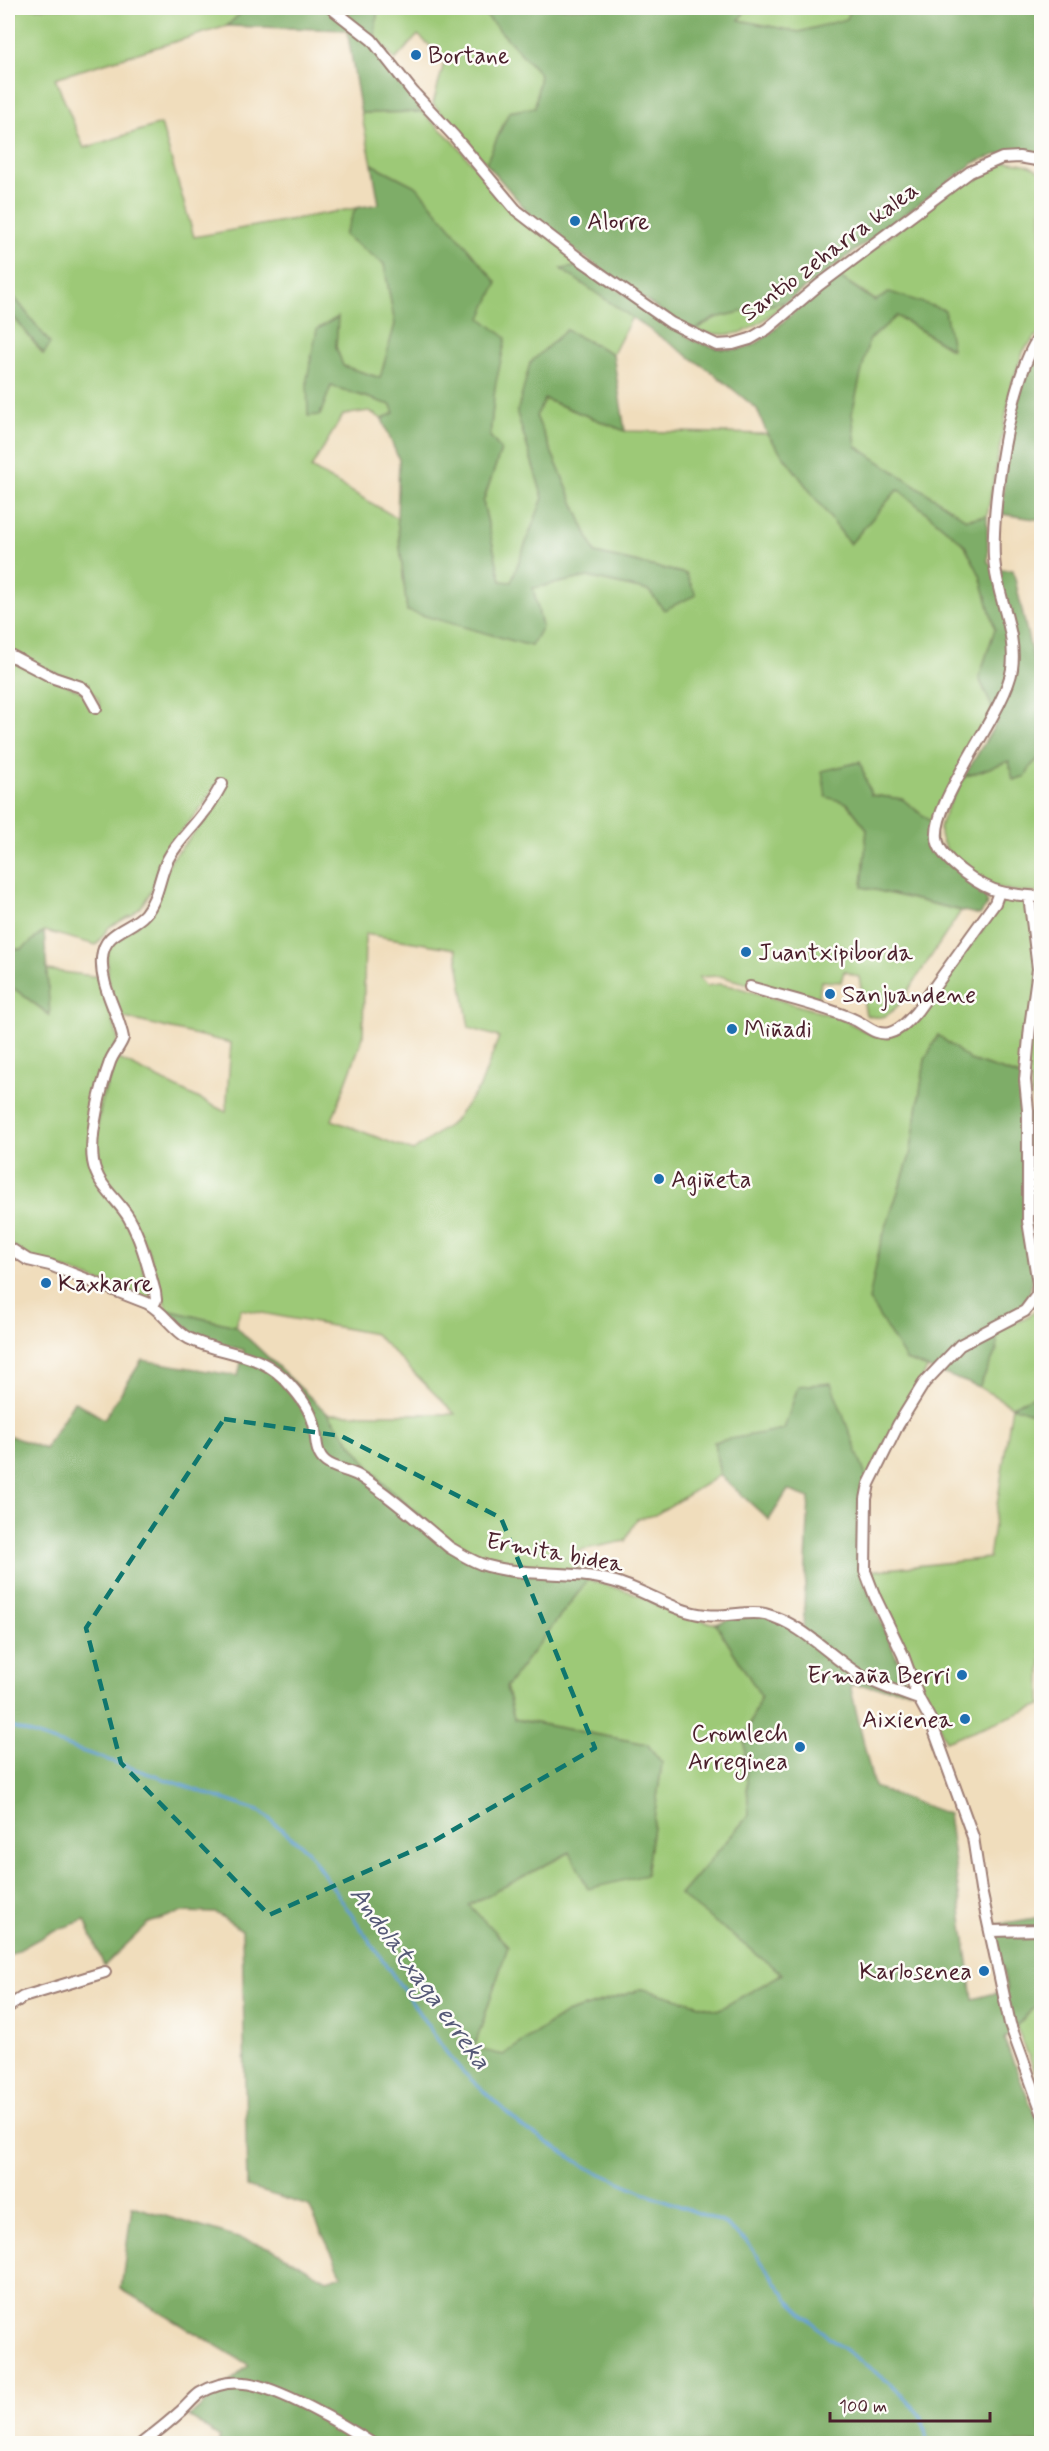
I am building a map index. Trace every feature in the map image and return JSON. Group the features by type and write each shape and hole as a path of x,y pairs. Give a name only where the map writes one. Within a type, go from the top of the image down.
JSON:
{"street":[{"name":"Santio zeharra kalea","path":"331,8 372,40 413,92 454,136 516,210 581,260 671,323 717,345 733,344 750,339 767,329 819,285 970,172 1002,158 1019,157 1041,162"},
{"path":"1041,334 1030,350 1017,384 995,510 993,546 995,568 1013,641 1010,684 958,776 937,830 937,842 942,851 970,877 999,892 1041,897"},
{"path":"8,654 54,678 81,687 87,692 96,708"},
{"path":"8,1247 28,1260 50,1266 153,1306 156,1300 139,1240 122,1208 103,1188 93,1162 93,1130 111,1059 123,1038 105,986 102,957 109,940 116,932 146,914 157,892 166,862 178,843 211,803 222,784"},
{"path":"750,987 838,1014 857,1021 878,1033 888,1034 908,1022 917,1011 995,903 999,892"},
{"path":"1029,896 1038,969 1025,1080 1028,1110 1028,1221 1038,1284 1037,1295 1025,1311 960,1345 924,1383 898,1425 869,1484 866,1499 865,1571 903,1655 919,1699 930,1719 973,1837 981,1890 1010,2024 1032,2079 1041,2112"},
{"name":"Ermita bidea","path":"153,1306 178,1332 190,1339 242,1354 258,1361 281,1377 307,1407 314,1424 319,1454 326,1462 358,1475 465,1556 481,1564 502,1568 610,1580 673,1606 705,1615 752,1612 778,1619 813,1638 861,1675 919,1699"},
{"path":"991,1931 1041,1930"},
{"path":"8,2007 23,1997 105,1972"},
{"path":"141,2444 160,2430 199,2394 214,2386 237,2382 257,2385 279,2394 345,2426 373,2444"}],"highlighted area":[{"path":"224,1419 341,1436 501,1518 595,1748 432,1842 269,1915 121,1763 86,1628"}],"green space":[{"path":"8,8 19,8 15,13 14,39 8,39"},
{"path":"19,8 246,8 227,26 55,78 84,148 161,124 194,237 356,208 344,235 384,264 395,324 381,378 343,366 336,347 308,415 320,415 331,386 391,405 394,413 382,419 369,411 343,415 311,468 397,518 407,611 542,627 533,588 588,577 649,591 686,574 595,553 536,416 544,399 625,431 767,434 850,544 898,489 964,544 980,575 995,629 979,678 993,710 935,825 902,799 871,795 860,762 822,772 867,829 862,887 961,911 901,1002 886,1016 866,1015 859,977 844,971 841,982 821,981 818,1004 720,976 699,977 706,986 719,984 736,987 840,1018 876,1037 918,1018 1001,904 1010,899 1041,901 1041,1115 1034,1114 1030,1079 970,1060 938,1035 925,1060 910,1156 880,1245 905,1360 928,1368 896,1421 867,1479 784,1429 714,1442 720,1475 655,1515 637,1519 625,1541 580,1550 579,1572 495,1564 452,1544 381,1481 328,1414 455,1414 375,1334 241,1309 235,1326 167,1310 147,1248 109,1191 100,1169 97,1137 106,1087 117,1058 226,1112 231,1043 121,1017 108,982 107,953 114,937 138,925 171,860 210,814 223,791 216,784 202,807 170,844 161,859 152,890 141,907 132,915 109,927 96,945 45,931 22,949 8,949 8,657 80,691 100,708 98,699 88,688 24,659 8,648 8,310 43,354 49,342 8,289 8,39 14,39 15,13","holes":["365,934 456,949 469,1028 499,1037 480,1087 453,1122 413,1151 332,1120 363,1037"]},
{"path":"246,8 378,8 373,49 422,112 361,113 347,30 227,26"},
{"path":"378,8 445,8 447,10 450,8 479,8 540,74 535,108 509,112 486,163 433,104 445,59 418,35 395,60 375,36"},
{"path":"479,8 747,8 739,20 799,32 847,19 851,8 1041,8 1041,156 1007,153 974,163 787,301 715,318 694,330 674,320 540,226 486,163 509,112 535,107 540,74"},
{"path":"747,8 851,8 848,19 799,32 739,20"},
{"path":"422,112 453,141 484,177 582,266 562,270 632,317 613,354 566,330 517,413 543,498 511,583 501,581 483,502 501,450 490,436 495,387 481,319 417,187 372,164 361,113"},
{"path":"999,162 1027,165 1041,173 1041,331 1024,350 1012,383 987,516 966,519 856,446 852,413 868,340 897,316 951,349 838,276 966,178"},
{"path":"372,164 417,187 497,283 481,318 506,338 495,387 490,436 501,450 483,502 501,581 511,582 543,498 517,413 530,363 566,330 613,354 625,431 545,399 536,416 595,553 686,574 696,595 664,610 649,591 588,577 533,588 542,627 531,646 407,611 397,518 399,460 382,419 394,413 391,405 331,386 320,415 308,416 307,379 317,329 338,317 336,347 343,366 380,378 395,324 384,264 344,235 356,208 379,204"},
{"path":"582,266 693,340 711,347 727,349 740,349 762,339 838,276 875,301 890,292 945,310 952,349 897,316 869,340 852,413 856,446 966,519 987,516 988,562 999,570 1013,570 1041,695 1041,756 1031,766 1026,776 1013,780 1009,761 964,777 998,720 979,678 995,629 980,575 964,544 898,489 850,544 767,434 757,409 713,373 561,269"},
{"path":"8,289 50,343 44,354 8,310"},
{"path":"787,301 745,331 723,335 694,330 715,318"},
{"path":"1041,342 1041,520 1002,514 1012,425 1024,379"},
{"path":"1041,756 1041,893 997,887 966,870 950,854 941,836 942,822 964,777 1009,761 1014,780 1026,776 1031,766"},
{"path":"860,762 871,795 902,799 935,825 935,841 985,891 987,904 980,915 862,887 867,829 847,803 826,797 822,771"},
{"path":"44,931 50,1015 8,984 8,949 22,949"},
{"path":"47,970 100,977 118,1038 89,1152 134,1236 151,1296 148,1299 28,1256 8,1243 8,984 49,1015"},
{"path":"938,1035 970,1060 1022,1077 1025,1113 1041,1115 1041,1250 1037,1251 1030,1291 1020,1311 996,1322 997,1349 979,1387 906,1360 869,1300 880,1245 910,1156 925,1060"},
{"path":"1041,1303 1041,1393 1013,1406 1041,1416 1041,1554 1028,1558 1041,1595 1041,1705 946,1741 869,1571 989,1558 1012,1406 979,1387 997,1349 996,1330 1027,1317"},
{"path":"167,1310 235,1326 328,1414 381,1481 452,1544 495,1564 579,1572 588,1580 506,1687 514,1719 647,1744 662,1763 646,1875 588,1889 570,1852 469,1905 508,1946 474,2048 503,2055 566,2013 643,1989 718,2010 782,1974 680,1895 749,1815 744,1739 761,1696 716,1624 750,1610 803,1631 809,1498 788,1490 769,1520 720,1475 714,1442 784,1429 798,1386 831,1383 867,1479 860,1571 910,1690 850,1685 874,1787 948,1814 973,1999 1007,1990 994,1925 1041,1917 1041,2000 1004,2039 1041,2131 1041,2443 218,2444 220,2437 189,2417 249,2365 121,2289 132,2206 271,2248 327,2280 342,2275 309,2206 247,2187 242,1930 216,1913 181,1912 149,1923 104,1966 85,1920 53,1931 8,1956 8,1435 45,1449 74,1401 104,1419 142,1360 238,1376 244,1350 210,1342 192,1334"},
{"path":"1041,1393 1041,1416 1012,1406"},
{"path":"588,1580 634,1593 672,1612 716,1624 761,1696 744,1739 749,1815 681,1895 782,1974 718,2010 643,1989 566,2013 503,2055 474,2049 508,1946 468,1905 571,1852 646,1875 662,1763 647,1744 514,1719 506,1686"},
{"path":"1041,2000 1041,2094 1037,2076 1016,2026"}],"waterway":[{"name":"Andolatxaga erreka","path":"8,1726 261,1812 307,1850 446,2052 462,2071 521,2126 588,2168 645,2193 722,2222 748,2243 788,2299 829,2338 890,2383 922,2417 928,2444"}],"place":[{"name":"Bortane","path":"416,55"},
{"name":"Alorre","path":"575,221"},
{"name":"Juantxipiborda","path":"746,952"},
{"name":"Sanjuandene","path":"830,994"},
{"name":"Miñadi","path":"732,1029"},
{"name":"Agiñeta","path":"659,1179"},
{"name":"Kaxkarre","path":"46,1283"},
{"name":"Ermaña Berri","path":"962,1675"},
{"name":"Aixienea","path":"965,1719"},
{"name":"Cromlech Arreginea","path":"800,1747"},
{"name":"Karlosenea","path":"984,1971"}]}
